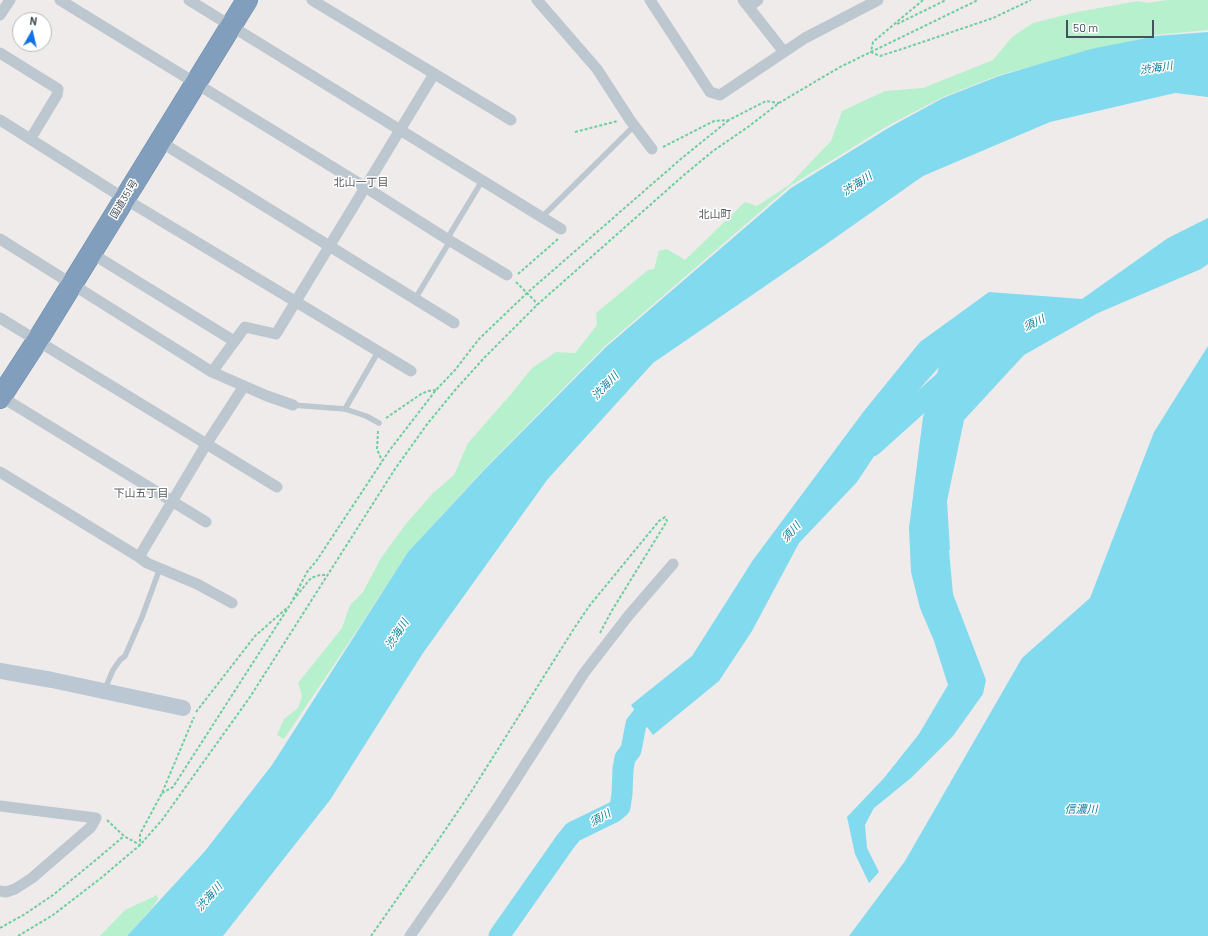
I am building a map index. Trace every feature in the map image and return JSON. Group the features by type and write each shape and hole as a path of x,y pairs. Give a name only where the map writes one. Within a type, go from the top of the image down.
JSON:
{"highway":[{"name":"国道351号","path":"0,397 37,341 247,0"}],"street":[{"path":"0,15 10,0"},
{"path":"60,0 511,277"},
{"path":"189,0 561,229"},
{"path":"312,0 511,120"},
{"path":"537,0 597,70 631,121 652,149"},
{"path":"650,0 710,92 720,96 805,38 878,0"},
{"path":"758,0 746,4 784,52"},
{"path":"0,53 58,89 57,95 31,138"},
{"path":"212,372 244,327 276,334 434,74"},
{"path":"0,120 31,138 125,199 411,371"},
{"path":"159,141 454,323"},
{"path":"0,239 212,372 267,396 293,405"},
{"path":"91,253 234,341"},
{"path":"0,318 277,487"},
{"path":"139,557 172,500 244,386"},
{"path":"0,397 206,522"},
{"path":"0,472 147,562 197,584 232,603"},
{"path":"410,936 496,810 584,673 629,615 673,564"},
{"path":"0,670 183,708"},
{"path":"0,806 96,818 91,827 32,878 15,889 6,892 0,891"}],"lane":[{"path":"542,217 631,121"},
{"path":"415,299 482,181"},
{"path":"345,409 378,352"},
{"path":"293,405 345,409 366,416 379,423"},
{"path":"104,691 113,670 125,656 142,617 160,568"}],"path":[{"path":"871,52 873,42 923,0"},
{"path":"893,26 946,0"},
{"path":"18,936 53,915 101,878 140,845 162,820 250,697 395,469 428,423 456,388 537,305 684,175 713,151 779,103 840,67 978,0"},
{"path":"871,52 880,56 905,48 993,18 1031,0"},
{"path":"140,845 140,834 162,794 195,713 255,636 290,605 307,572 317,560 382,461 436,390 455,370 479,339 527,293 682,158 729,120 766,101 779,103"},
{"path":"652,149 660,148 714,121 729,120"},
{"path":"575,132 631,121"},
{"path":"537,305 511,277 521,271 564,233 561,229"},
{"path":"382,461 377,449 379,423 421,394 436,390"},
{"path":"370,936 471,792 586,611 659,521 665,517 667,521 597,637"},
{"path":"162,794 173,787 290,605 311,578 320,574 327,574"},
{"path":"108,820 124,836 140,845"},
{"path":"0,928 25,914 53,895 124,836"}],"green space":[{"path":"1167,0 1208,0 1208,30 1155,35 999,75 943,97 889,125 790,186 605,346 485,468 408,552 284,739 277,735 284,719 298,708 302,696 298,683 342,628 350,605 363,592 381,558 405,525 433,493 454,475 468,443 532,368 556,352 575,353 597,325 596,313 648,270 654,269 659,251 667,249 685,260 745,202 757,206 789,185 831,141 842,111 885,91 923,88 993,60 1012,37 1033,23 1077,12 1138,1 1147,3"},
{"path":"157,895 158,899 152,908 127,936 100,936 125,910"}],"water":[{"name":"渋海川","path":"1208,32 1208,97 1175,93 1050,122 923,176 653,363 547,480 423,653 330,800 223,936 127,936 205,851 272,765 408,552 485,469 606,347 791,188 890,127 943,98 999,76 1091,49 1156,36"},
{"path":"1208,218 1208,264 1201,269 1098,313 1024,355 964,420 947,501 949,550 953,594 986,680 983,694 953,736 911,778 874,808 865,825 867,848 879,872 869,883 855,854 847,817 884,778 919,734 948,685 934,641 920,608 911,572 909,528 923,417 939,367 916,393 857,482 799,543 752,631 719,681 653,735 631,705 692,656 753,560 864,411 920,342 989,292 1082,299 1168,238"},
{"name":"信濃川","path":"1208,346 1208,936 849,936 905,861 1022,658 1090,598 1154,432"}],"waterway":[{"name":"須川","path":"872,446 951,375"},
{"name":"須川","path":"499,936 573,832 614,812 620,807 625,758 631,750 636,724 644,714 664,701"}],"district":[{"name":"北山一丁目","path":"361,182"},
{"name":"北山町","path":"715,214"},
{"name":"下山五丁目","path":"141,493"}]}
